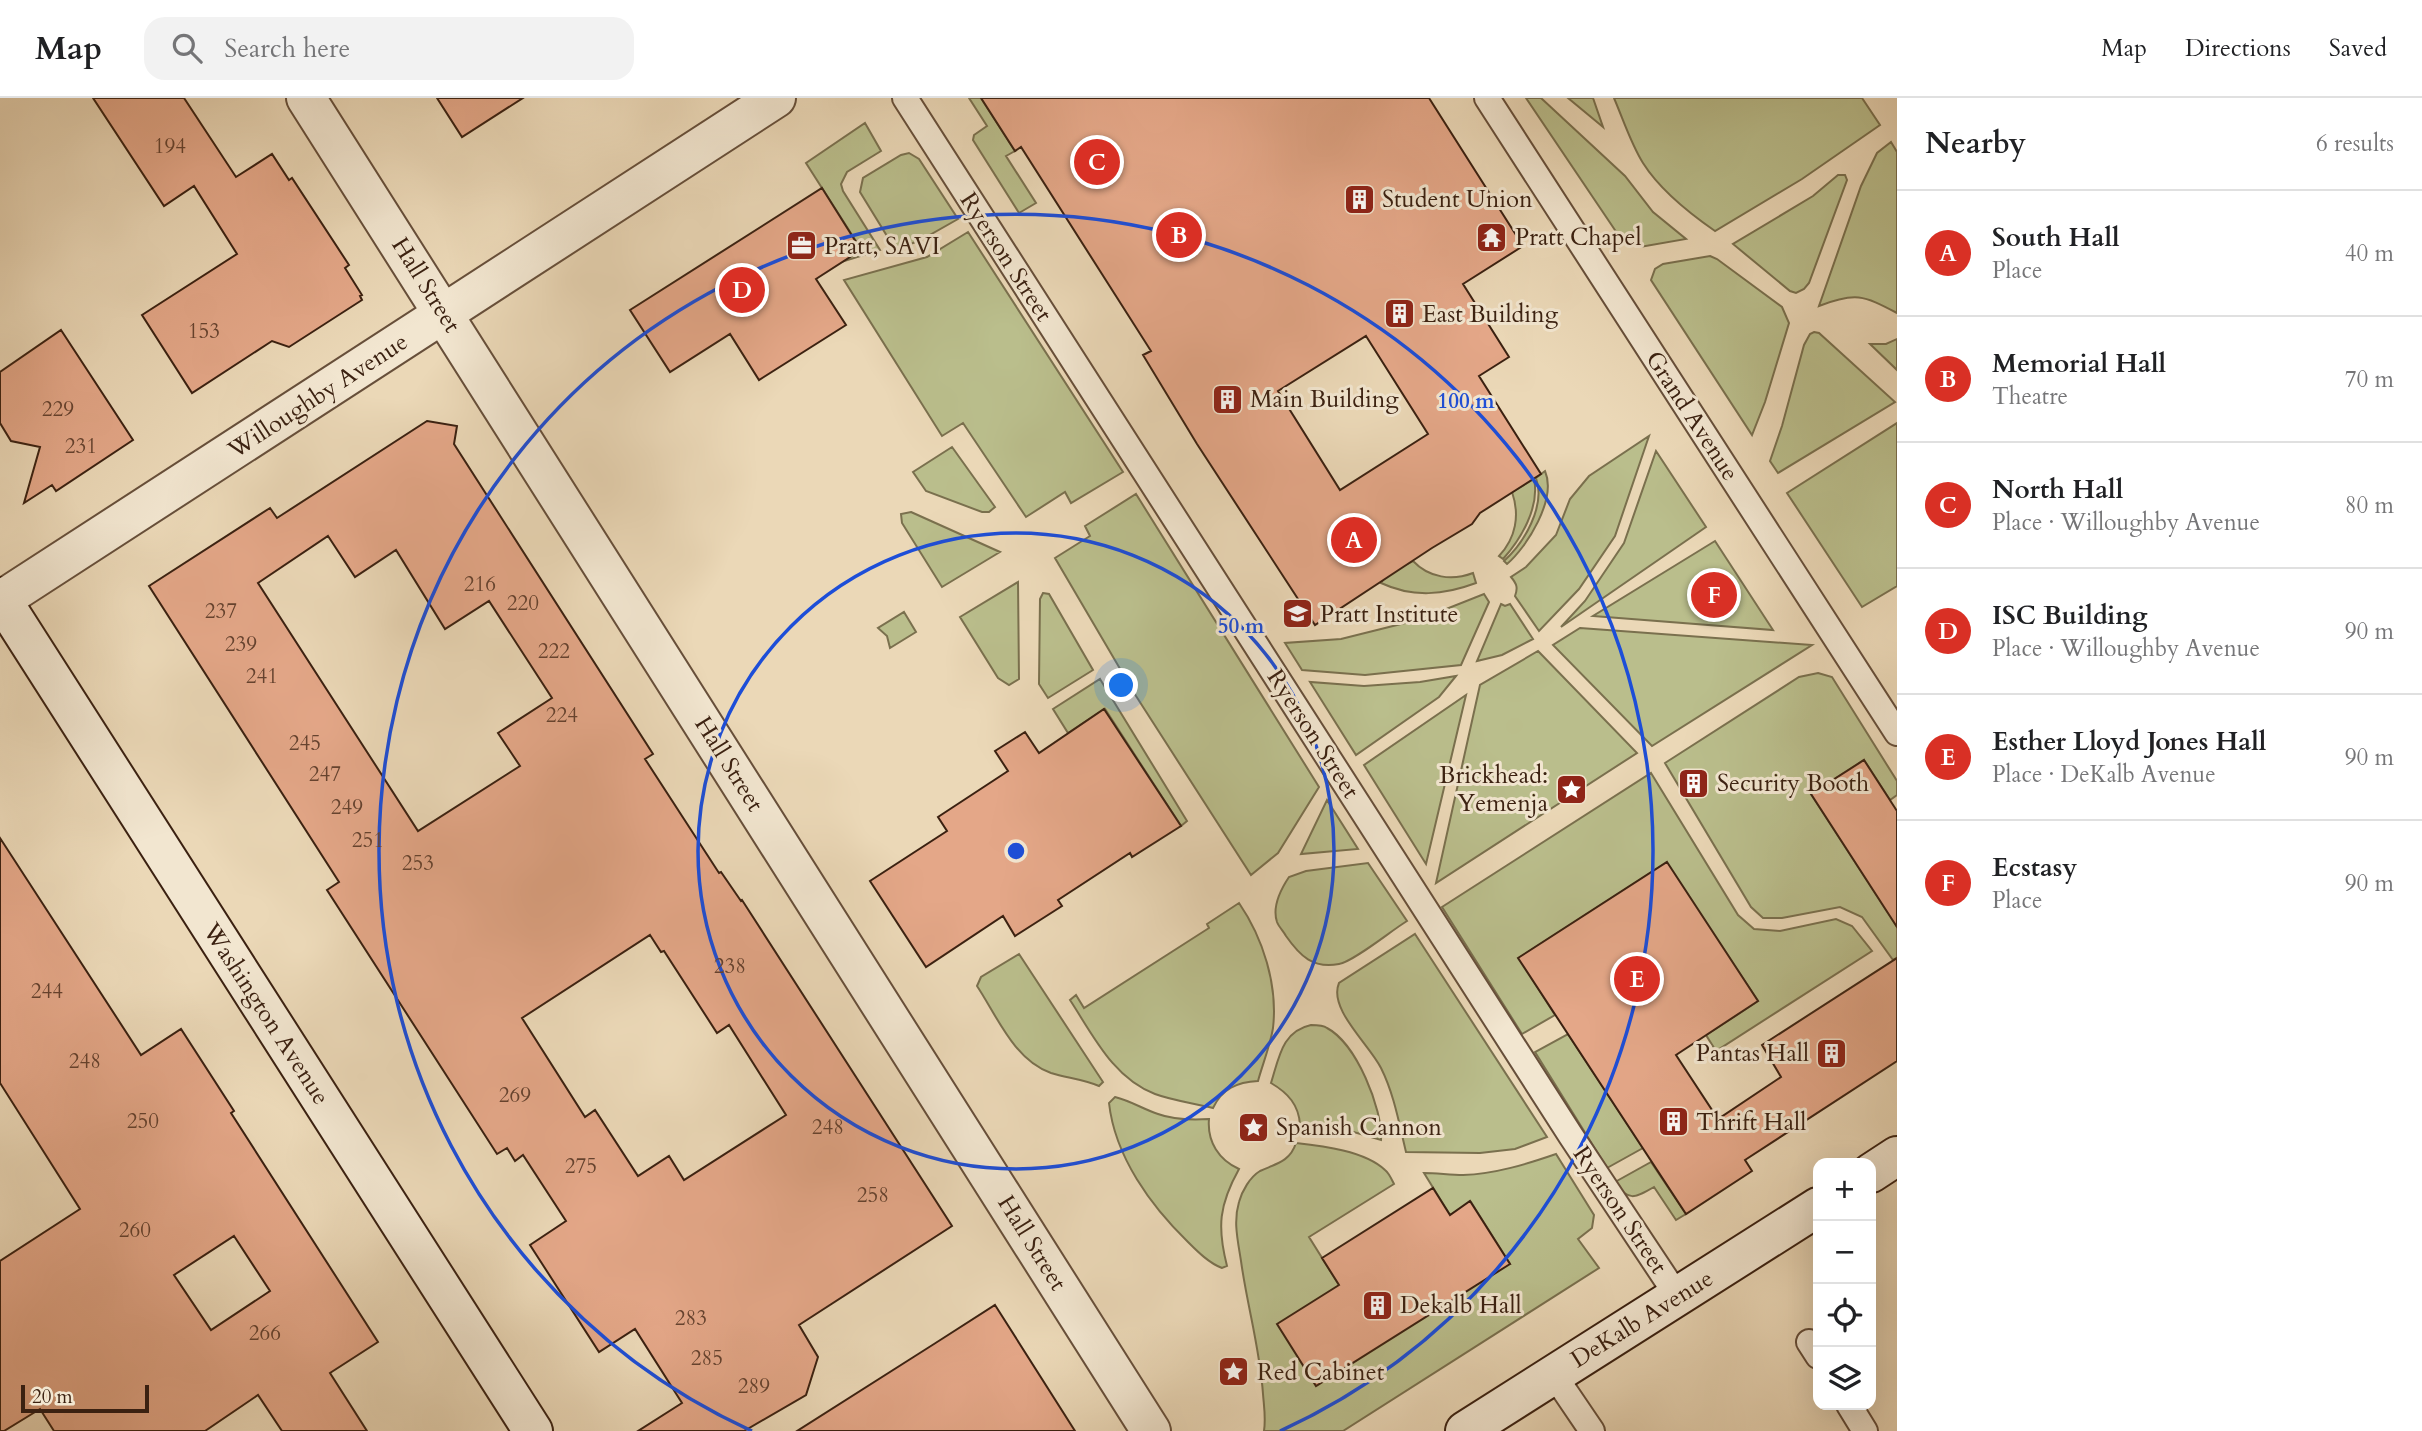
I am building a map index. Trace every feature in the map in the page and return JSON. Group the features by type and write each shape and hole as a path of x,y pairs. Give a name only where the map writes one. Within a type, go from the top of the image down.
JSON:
{"street":[{"name":"Hall Street","path":"306,98 1151,1431"},
{"name":"Willoughby Avenue","path":"1,599 776,98"},
{"name":"Washington Avenue","path":"1,599 533,1431"},
{"path":"1876,1170 1897,1156"},
{"name":"DeKalb Avenue","path":"1465,1431 1813,1210"}],"lane":[{"name":"Ryerson Street","path":"905,98 1571,1136 1678,1297"},
{"name":"Grand Avenue","path":"1487,98 1897,733"},
{"path":"1554,1375 1592,1431"},
{"path":"1852,1410 1866,1431"}],"green space":[{"path":"969,98 981,98 1015,151 1006,156 1036,203 1019,213 973,140 974,135 987,126"},
{"path":"1526,98 1541,98 1625,176 1653,212 1686,239 1640,247 1621,239"},
{"path":"1568,98 1593,98 1603,127"},
{"path":"1614,98 1862,98 1880,125 1802,179 1715,231 1695,217 1650,173 1635,148"},
{"path":"865,123 881,151 847,172 841,184 880,250 841,262 861,249 806,163"},
{"path":"1891,142 1897,152 1897,313 1876,302 1851,297 1819,306 1861,186 1877,153"},
{"path":"909,153 919,159 958,219 919,241 895,249 860,192 863,178"},
{"path":"1838,175 1845,175 1847,180 1809,283 1804,289 1796,293 1790,291 1733,244 1813,196"},
{"path":"968,232 1123,472 1071,503 1065,492 1026,517 963,423 942,436 844,280 927,257"},
{"path":"1710,256 1782,307 1789,323 1752,435 1651,280 1655,269 1663,264"},
{"path":"1814,332 1819,333 1895,402 1778,473 1770,461 1804,345"},
{"path":"1897,339 1897,370 1870,344 1886,344"},
{"path":"1897,423 1897,586 1862,607 1787,493"},
{"path":"1649,436 1615,536 1579,589 1539,631 1515,596 1516,586 1511,577 1526,567 1556,535 1570,499 1589,476"},
{"path":"952,447 995,507 989,512 982,512 926,491 913,472"},
{"path":"1656,451 1706,527 1561,627 1585,601 1624,543"},
{"path":"1545,471 1548,482 1544,508 1531,534 1507,564 1504,561 1526,534 1536,512 1536,478"},
{"path":"1534,479 1534,500 1528,522 1503,559 1499,556 1509,542 1515,526 1516,509 1512,492"},
{"path":"1136,494 1319,787 1278,853 1251,875 1136,696 1055,558 1090,536 1085,526"},
{"path":"911,512 1000,552 942,587 902,523 901,514"},
{"path":"1715,541 1773,630 1593,616"},
{"path":"1413,561 1426,571 1441,576 1457,577 1473,573 1476,583 1452,590 1417,593 1381,583 1387,574"},
{"path":"1018,582 1019,679 1009,685 998,678 960,617"},
{"path":"1043,593 1049,594 1093,670 1048,698 1039,684 1040,599"},
{"path":"1484,594 1489,602 1461,665 1365,675 1302,670 1285,643 1341,639 1421,619"},
{"path":"1501,604 1510,604 1533,639 1502,655 1477,661"},
{"path":"904,612 916,632 890,648 887,636 878,628"},
{"path":"1580,628 1812,645 1652,746 1553,645"},
{"path":"1538,651 1637,753 1436,883 1480,685"},
{"path":"1818,673 1832,677 1897,781 1897,795 1890,800 1864,760 1811,794 1897,927 1897,958 1893,960 1862,917 1840,907 1782,918 1763,918 1751,907 1665,763 1799,677"},
{"path":"1456,676 1439,697 1356,755 1310,682 1364,686"},
{"path":"1100,679 1187,821 1181,826 1105,709 1068,733 1053,709"},
{"path":"1466,695 1426,864 1364,765"},
{"path":"1651,773 1738,915 1754,929 1780,931 1836,919 1852,926 1872,951 1716,1051 1706,1035 1758,1001 1666,863 1519,958 1555,1015 1522,1034 1442,907"},
{"path":"1327,800 1358,849 1301,854"},
{"path":"1368,863 1407,921 1345,962 1330,965 1314,963 1291,943 1277,922 1276,904 1280,893 1289,877 1306,871"},
{"path":"1239,903 1262,947 1273,995 1273,1028 1258,1081 1243,1083 1226,1091 1213,1108 1155,1094 1140,1087 1105,1054 1070,1000 1076,995 1084,1008 1209,928 1207,924"},
{"path":"1415,934 1547,1137 1515,1149 1480,1153 1406,1152 1386,1078 1344,1015 1337,993 1339,983"},
{"path":"1019,954 1103,1082 1099,1086 1038,1067 1017,1048 999,1023 977,986 981,977"},
{"path":"1311,1025 1325,1027 1348,1047 1366,1078 1377,1112 1381,1140 1333,1126 1300,1125 1292,1100 1271,1083 1288,1039 1301,1028"},
{"path":"1568,1034 1643,1148 1607,1168 1535,1052"},
{"path":"1115,1097 1170,1117 1209,1119 1212,1143 1226,1161 1239,1169 1227,1194 1222,1216 1222,1239 1227,1266 1217,1266 1196,1250 1148,1196 1119,1142 1109,1103"},
{"path":"1296,1143 1343,1150 1366,1158 1386,1171 1394,1184 1309,1237 1339,1285 1510,1264 1471,1202 1450,1215 1424,1173 1487,1173 1556,1154 1594,1215 1592,1228 1578,1239 1599,1268 1343,1431 1264,1431 1261,1377 1236,1217 1240,1198 1250,1181 1260,1171 1286,1158"},
{"path":"1651,1162 1686,1214 1676,1220 1654,1187 1632,1196 1624,1193 1615,1182"}],"building":[{"path":"93,98 184,98 236,177 272,154 289,180 292,178 349,265 345,268 362,295 362,300 289,347 272,341 192,393 142,315 237,254 194,186 164,206"},
{"path":"437,98 523,98 462,137"},
{"path":"981,98 1429,98 1523,246 1463,284 1509,357 1479,376 1541,474 1480,513 1472,524 1315,625 1197,444 1143,355 1151,351 1021,147 1015,151","holes":["1366,336 1428,434 1340,490 1278,391"]},
{"path":"822,188 861,250 816,279 846,325 759,380 730,334 670,372 630,310"},
{"path":"61,330 133,440 56,491 52,485 24,503 40,447 11,441 0,423 0,372"},
{"path":"427,421 457,426 454,444 653,754 645,759 719,873 721,872 742,900 952,1226 799,1325 818,1357 806,1395 744,1431 638,1431 682,1403 635,1329 599,1352 530,1245 566,1221 523,1155 515,1161 507,1148 497,1154 327,890 339,882 149,586 270,508 277,518","holes":["328,536 355,577 396,550 445,629 489,601 552,698 498,733 520,766 418,831 258,583","650,935 661,952 664,951 717,1033 729,1025 786,1115 684,1180 669,1156 638,1176 595,1110 585,1117 522,1018"]},
{"path":"1104,709 1181,826 1132,857 1130,853 1058,900 1062,906 1015,936 1003,916 926,967 870,881 947,831 938,817 1008,771 995,751 1025,732 1039,753"},
{"path":"1864,760 1897,811 1897,927 1811,794"},
{"path":"0,838 141,1055 181,1029 234,1111 231,1113 378,1342 330,1373 367,1431 282,1431 258,1395 205,1431 54,1431 40,1409 0,1431 0,1261 80,1209 0,1083","holes":["234,1236 270,1291 211,1330 174,1275"]},
{"path":"1667,862 1758,1001 1676,1055 1718,1119 1781,1077 1762,1045 1897,958 1897,1061 1745,1160 1752,1171 1686,1214 1518,958"},
{"name":"Dekalb Hall","path":"1433,1188 1450,1215 1470,1201 1510,1264 1316,1386 1277,1324 1339,1285 1322,1258"},
{"path":"995,1305 1075,1431 797,1431 934,1344"}],"place":[{"name":"North Hall","path":"1097,162"},
{"name":"Student Union","path":"1359,199"},
{"name":"Memorial Hall","path":"1179,235"},
{"name":"Pratt Chapel","path":"1492,237"},
{"name":"Pratt, SAVI","path":"801,246"},
{"name":"ISC Building","path":"742,290"},
{"name":"East Building","path":"1399,314"},
{"name":"Main Building","path":"1227,399"},
{"name":"South Hall","path":"1354,540"},
{"name":"Ecstasy","path":"1714,595"},
{"name":"Pratt Institute","path":"1297,614"},
{"name":"Security Booth","path":"1694,783"},
{"name":"Brickhead: Yemenja","path":"1571,789"},
{"name":"Esther Lloyd Jones Hall","path":"1637,979"},
{"name":"Pantas Hall","path":"1832,1053"},
{"name":"Thrift Hall","path":"1673,1122"},
{"name":"Spanish Cannon","path":"1253,1127"},
{"name":"Dekalb Hall","path":"1377,1305"},
{"name":"Red Cabinet","path":"1234,1372"}]}
